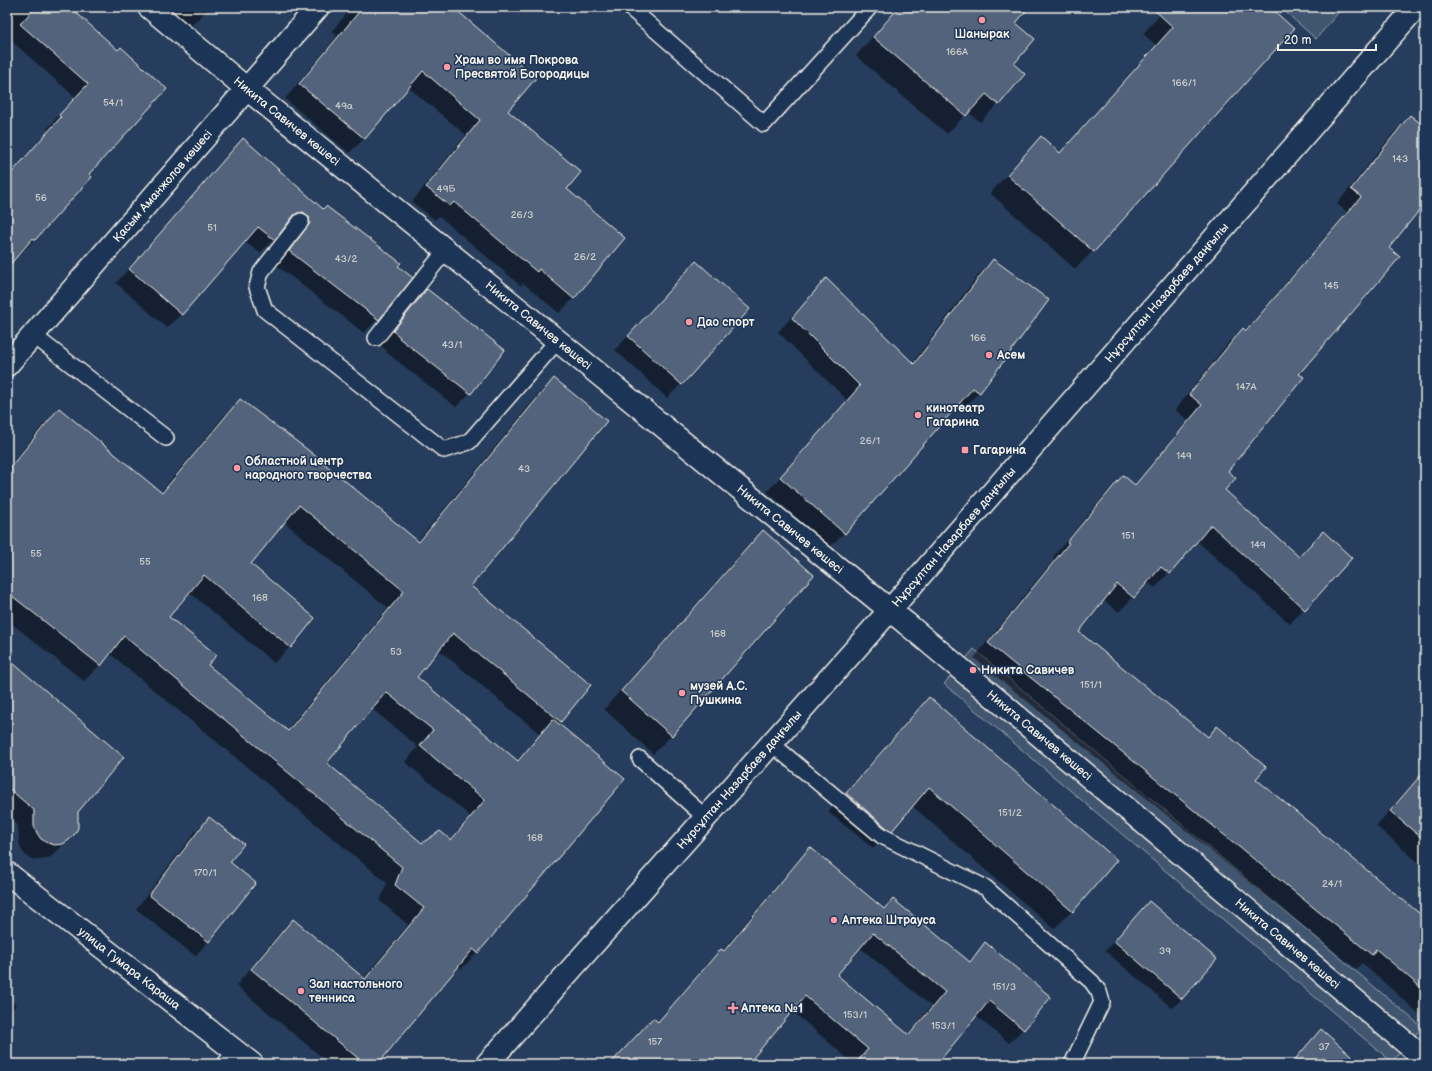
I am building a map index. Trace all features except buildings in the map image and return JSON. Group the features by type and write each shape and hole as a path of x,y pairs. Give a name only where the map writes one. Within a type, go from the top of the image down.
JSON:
{"street":[{"name":"Никита Савичев көшесі","path":"149,7 247,89 890,610 1425,1059"},
{"name":"Қасым Аманжолов көшесі","path":"7,365 318,7"},
{"name":"Нұрсұлтан Назарбаев даңғылы","path":"487,1064 890,610 1416,7"},
{"name":"улица Гумара Караша","path":"7,873 237,1060"}],"lane":[{"path":"629,7 764,124 870,7"},
{"path":"301,220 261,272 257,287 265,310 444,450 469,442 558,340"},
{"path":"376,338 446,250"},
{"path":"33,335 166,438"},
{"path":"772,744 882,836 986,888 1092,982 1102,1002 1072,1064"},
{"path":"640,759 706,818"}],"shaded area":[{"path":"1280,7 1343,7 1316,39"},
{"path":"974,649 1422,1027 1392,1062 944,684"}],"place":[{"name":"Шанырак","path":"982,20"},
{"name":"Храм во имя Покрова Пресвятой Богородицы","path":"447,67"},
{"name":"Дао спорт","path":"689,322"},
{"name":"Асем","path":"989,355"},
{"name":"кинотеатр Гагарина","path":"918,415"},
{"name":"Гагарина","path":"965,450"},
{"name":"Областной центр народного творчества","path":"237,468"},
{"name":"Никита Савичев","path":"973,670"},
{"name":"музей А.С. Пушкина","path":"682,693"},
{"name":"Аптека Штрауса","path":"834,920"},
{"name":"Зал настольного тенниса","path":"301,991"},
{"name":"Аптека №1","path":"733,1008"}]}
